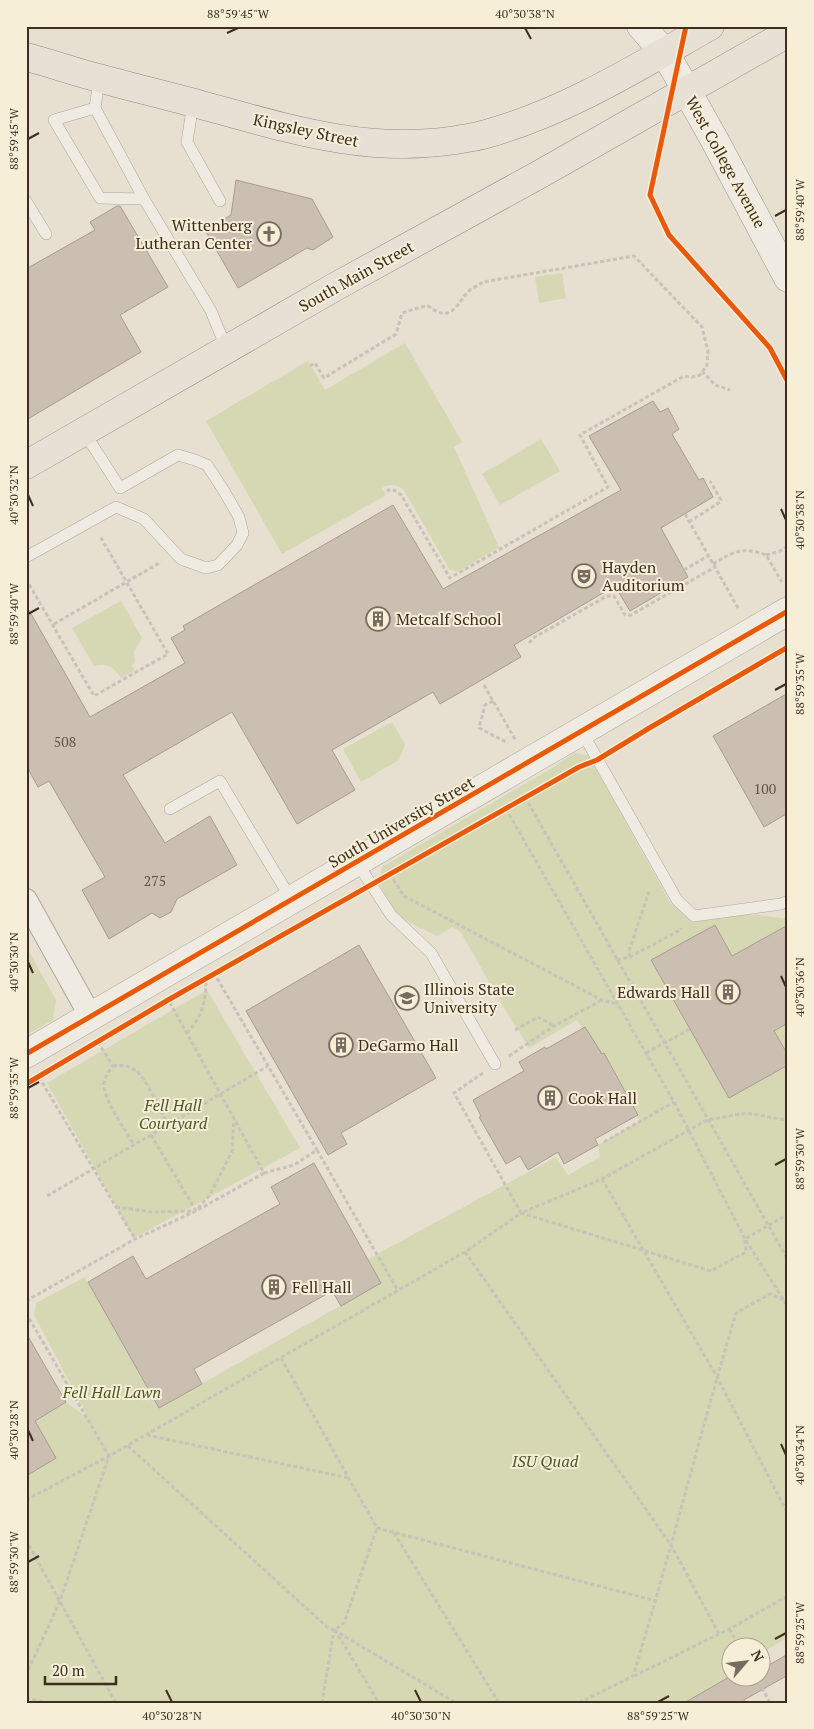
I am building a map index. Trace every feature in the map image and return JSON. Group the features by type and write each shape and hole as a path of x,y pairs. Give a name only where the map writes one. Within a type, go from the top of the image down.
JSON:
{"main road":[{"name":"Kingsley Street","path":"26,57 333,139 383,144 435,143 484,135 522,124 558,108 710,26"},
{"name":"South Main Street","path":"26,465 342,284 788,33"}],"street":[{"name":"West College Avenue","path":"641,26 664,52 687,91 788,278"},
{"name":"South University Street","path":"33,1065 94,1029 291,899 788,611"},
{"path":"26,900 94,1029"}],"lane":[{"path":"99,78 94,108 144,199 211,311 227,350"},
{"path":"193,102 187,142 220,200"},
{"path":"94,108 54,120 100,198 144,199"},
{"path":"26,201 46,234"},
{"path":"26,557 116,507 120,488 84,432"},
{"path":"116,507 144,519 181,559 206,568 218,565 237,545 243,533 239,517 224,490 207,465 196,460 178,456 120,488"},
{"path":"582,732 676,900 686,910 694,916 782,904 788,901"},
{"path":"170,809 220,781 291,899"},
{"path":"356,861 391,916 431,953 495,1064"}],"path":[{"path":"310,366 315,363 324,378 396,334 402,313 428,306 436,312 443,314 450,312 457,308 470,289 483,282 634,256 702,327 708,351 707,365 700,375 684,376 580,435 608,487 450,578 401,495 395,490 384,492"},
{"path":"702,371 715,385 730,390"},
{"path":"688,522 720,502 721,500 710,481"},
{"path":"685,514 738,608"},
{"path":"26,579 54,624 94,696 168,654 91,521"},
{"path":"529,643 535,637 608,596 614,596 625,615 630,616 734,552 750,550 766,555 780,551 788,546"},
{"path":"54,624 176,553"},
{"path":"766,555 782,582"},
{"path":"684,570 708,556"},
{"path":"484,685 528,763"},
{"path":"493,701 485,705 479,728 508,743"},
{"path":"525,797 788,1260"},
{"path":"506,809 674,1102 744,1239 786,1299 788,1307"},
{"path":"630,957 629,951 658,867"},
{"path":"390,874 404,896 602,1000 618,1004"},
{"path":"617,960 630,957 680,930 686,910"},
{"path":"214,974 398,1291"},
{"path":"187,1033 197,1021 206,999 206,978"},
{"path":"168,1000 264,1173"},
{"path":"602,1000 554,1026 454,1093 521,1213 711,1271 746,1252 744,1239"},
{"path":"515,1030 538,1017 554,1026"},
{"path":"646,1053 690,1028"},
{"path":"94,1029 113,1066"},
{"path":"134,1145 107,1098 104,1086 106,1075 113,1066 122,1064 136,1070 144,1079 168,1125"},
{"path":"33,1065 135,1239"},
{"path":"47,1196 268,1066"},
{"path":"604,1142 674,1102"},
{"path":"26,1500 128,1446 398,1291 465,1252 521,1213 602,1178 688,1129 707,1120 746,1113 786,1120 788,1123"},
{"path":"116,1207 152,1212 196,1210 210,1195 232,1151 234,1119"},
{"path":"151,1135 196,1210"},
{"path":"26,1301 135,1239 196,1210 264,1173 294,1165 317,1150"},
{"path":"602,1178 717,1377 788,1514"},
{"path":"744,1239 788,1214"},
{"path":"465,1252 671,1545 719,1634"},
{"path":"633,1676 656,1601 736,1313 770,1294 786,1299"},
{"path":"26,1313 109,1456 60,1601 26,1675"},
{"path":"280,1358 377,1528 344,1623 334,1630 322,1703"},
{"path":"146,1435 350,1478"},
{"path":"128,1446 327,1627 456,1703"},
{"path":"377,1528 656,1601"},
{"path":"394,1532 499,1703"},
{"path":"26,1540 116,1703"},
{"path":"579,1703 729,1629 788,1596"},
{"path":"729,1629 733,1636"},
{"path":"334,1630 380,1703"},
{"path":"761,1686 770,1703"},
{"path":"26,1698 47,1703"}],"green space":[{"path":"562,273 566,298 539,303 535,277"},
{"path":"405,343 462,442 454,447 499,547 457,572 449,569 404,490 391,485 382,488 386,495 282,554 206,421 308,361 325,390"},
{"path":"541,439 560,471 500,505 482,474"},
{"path":"121,601 142,638 134,651 135,663 131,665 135,670 121,678 110,666 94,666 72,628"},
{"path":"392,722 405,744 399,760 361,782 343,749"},
{"name":"ISU Quad","path":"574,753 588,755 671,904 689,917 759,915 788,919 788,925 732,956 715,925 652,960 729,1098 788,1065 788,1637 772,1647 772,1636 722,1636 722,1681 684,1703 26,1703 26,1476 56,1458 35,1421 66,1402 89,1419 34,1315 36,1303 85,1277 160,1407 381,1283 368,1259 556,1157 568,1175 600,1157 598,1145 640,1121 577,1020 529,1048 460,931 452,927 437,936 397,916 379,883 382,867 554,767"},
{"path":"26,946 56,1000 53,1020 26,1035"},
{"name":"Fell Hall Courtyard","path":"207,990 300,1148 134,1238 47,1083"},
{"path":"788,1023 788,1056 774,1031"}],"building":[{"name":"Wittenberg Lutheran Center","path":"236,180 312,199 333,237 313,250 307,248 238,288 205,230 231,215"},
{"path":"120,206 168,287 120,315 141,352 26,420 26,269 95,230 90,222"},
{"name":"Metcalf School","path":"653,401 660,412 668,408 679,429 672,434 699,480 703,478 713,497 661,528 688,577 630,611 615,586 514,645 521,657 440,704 433,692 332,750 355,790 297,824 232,712 123,775 165,843 210,816 237,865 177,899 171,912 160,918 152,913 109,939 82,890 105,877 49,781 38,787 26,765 26,605 90,717 185,663 171,638 185,630 183,626 393,505 443,589 621,490 589,436"},
{"path":"788,693 788,813 764,827 713,736"},
{"name":"Edwards Hall","path":"715,925 732,956 788,925 788,1023 774,1031 788,1055 788,1065 729,1098 651,960"},
{"name":"DeGarmo Hall","path":"359,945 436,1078 341,1133 347,1144 328,1155 246,1011"},
{"name":"Cook Hall","path":"585,1027 602,1054 604,1053 638,1115 595,1139 598,1145 564,1164 558,1152 528,1170 520,1156 506,1164 479,1117 481,1116 473,1100 524,1071 519,1062"},
{"name":"Fell Hall","path":"314,1163 381,1283 341,1306 332,1291 194,1369 202,1384 159,1408 88,1282 133,1256 146,1279 280,1204 271,1187"},
{"path":"26,1333 66,1402 35,1421 56,1458 26,1476"},
{"path":"788,1654 788,1675 772,1684 772,1663"},
{"path":"722,1681 722,1686 769,1686 744,1700 745,1703 684,1703"}],"cycle path":[{"path":"686,26 650,195 669,235 770,348 788,382"},
{"path":"26,1054 788,611"},
{"path":"26,1084 168,1000 579,767 597,760 788,647"}],"place":[{"name":"Wittenberg Lutheran Center","path":"269,234"},
{"name":"Hayden Auditorium","path":"584,576"},
{"name":"Metcalf School","path":"378,619"},
{"name":"Edwards Hall","path":"728,992"},
{"name":"Illinois State University","path":"407,998"},
{"name":"DeGarmo Hall","path":"341,1045"},
{"name":"Cook Hall","path":"550,1098"},
{"name":"Fell Hall","path":"274,1287"}],"park label":[{"name":"Fell Hall Lawn","path":"112,1392"}]}
